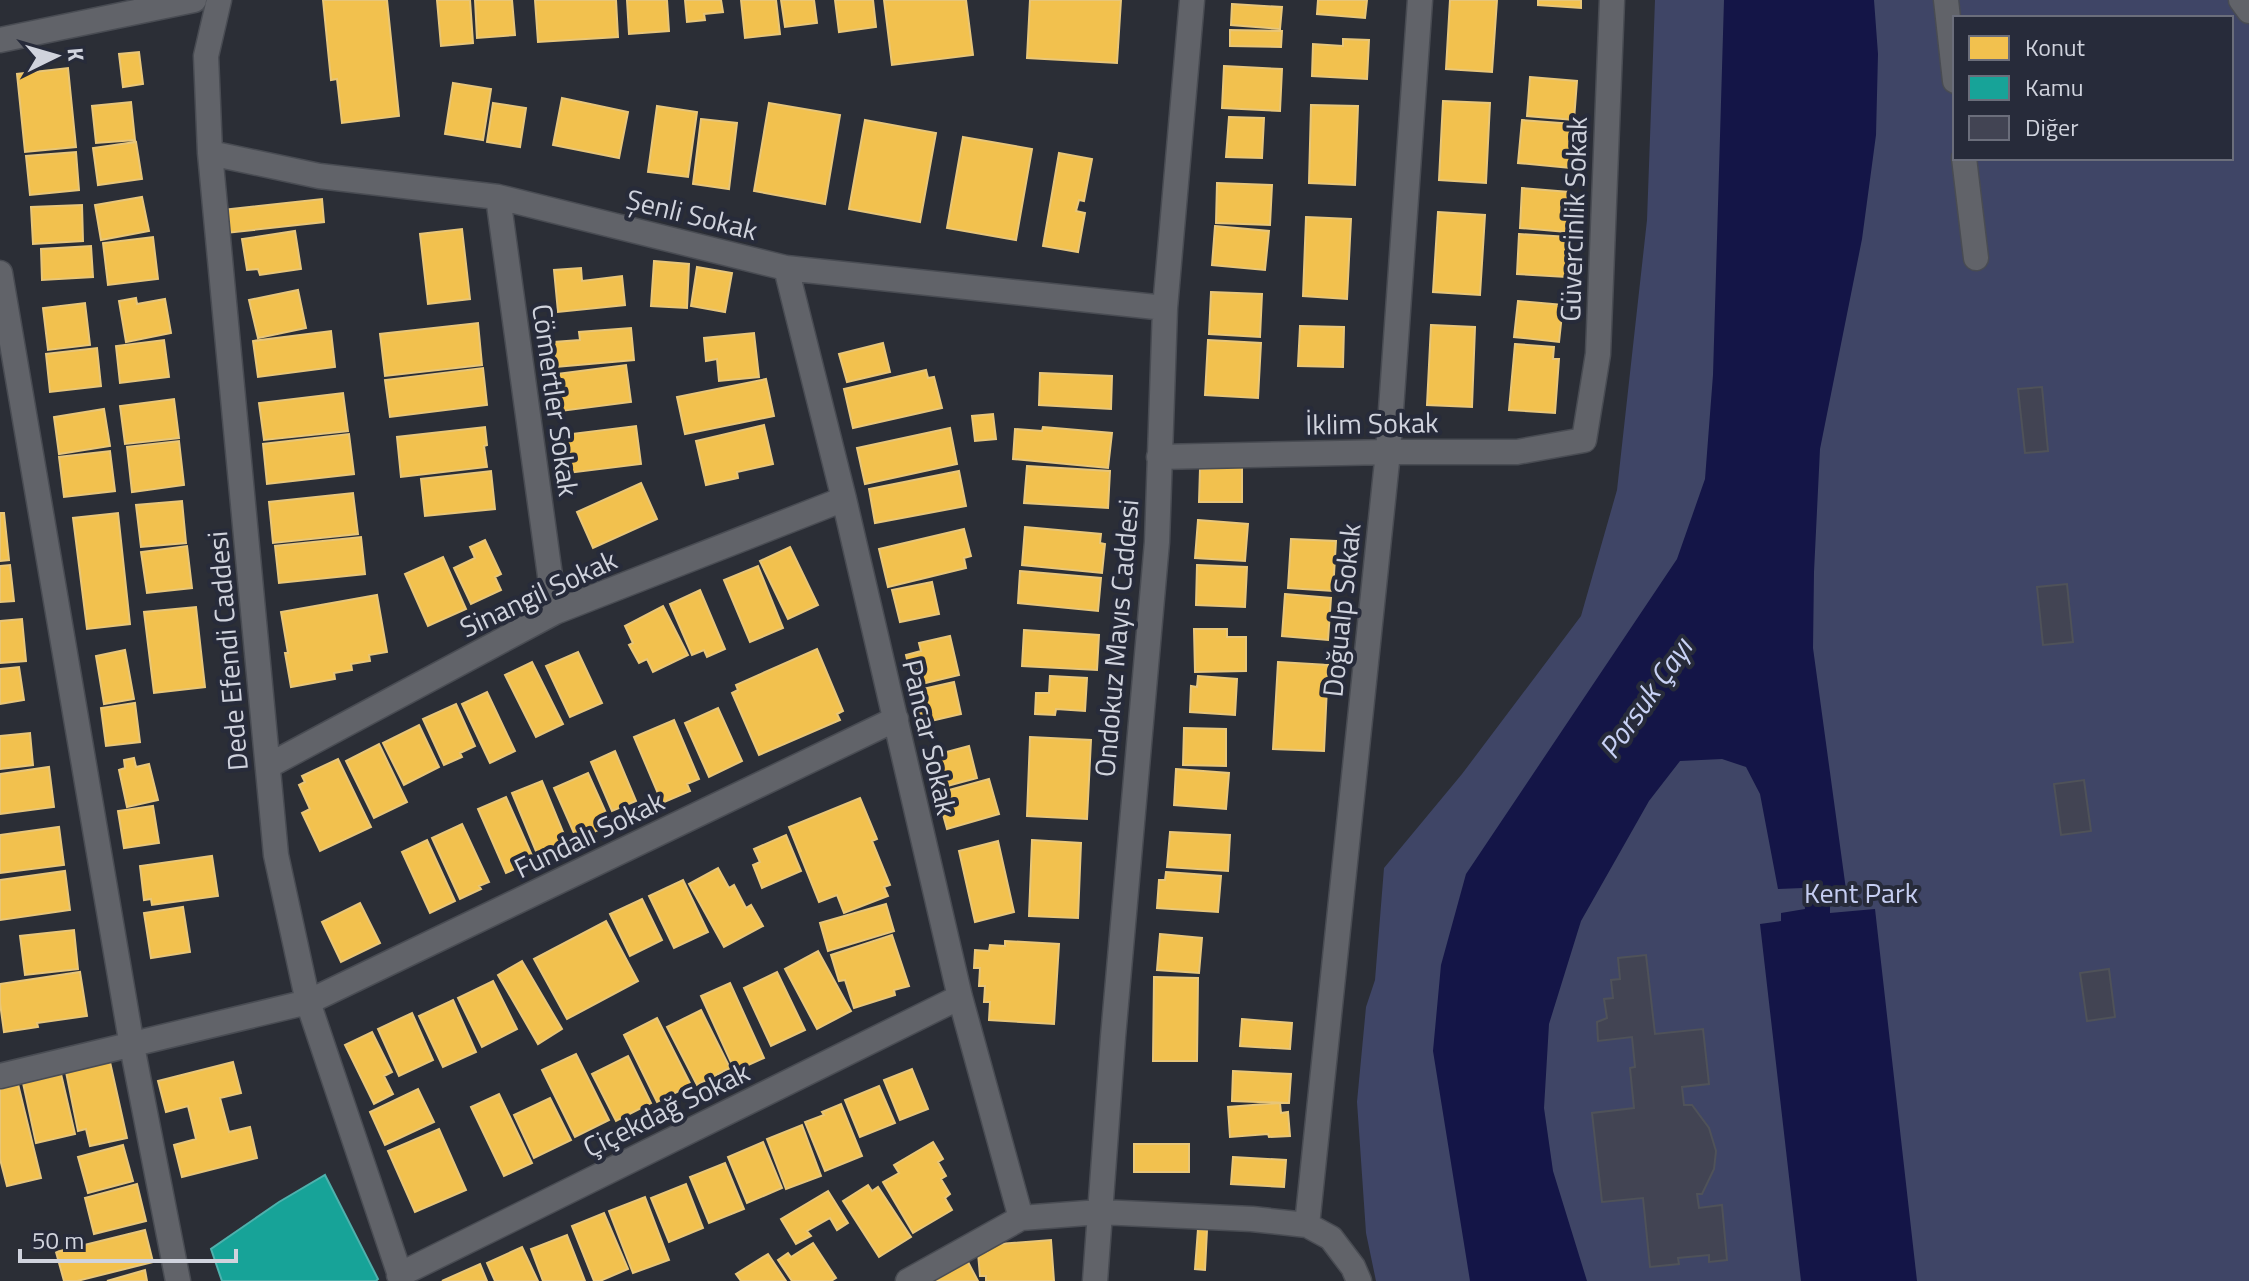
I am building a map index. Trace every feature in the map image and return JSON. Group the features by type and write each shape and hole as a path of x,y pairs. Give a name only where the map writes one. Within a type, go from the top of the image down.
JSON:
{"street":[{"path":"0,40 194,0"},
{"name":"Dede Efendi Caddesi","path":"219,0 206,56 210,153 276,855 308,1002 401,1278"},
{"name":"Ondokuz Mayıs Caddesi","path":"1095,1281 1114,1021 1157,542 1165,308 1192,0"},
{"name":"Doğualp Sokak","path":"1307,1225 1388,452 1420,0"},
{"name":"Güvercinlik Sokak","path":"1584,440 1598,354 1612,0"},
{"path":"1946,0 1953,63"},
{"path":"2241,0 2249,11"},
{"name":"Şenli Sokak","path":"210,153 319,176 498,197 786,268 1165,308"},
{"path":"1964,160 1976,258"},
{"name":"Cömertler Sokak","path":"498,197 555,612"},
{"name":"Pancar Sokak","path":"786,268 844,499 960,997 1021,1218"},
{"path":"0,273 132,1046 178,1281"},
{"name":"İklim Sokak","path":"1159,457 1517,452 1584,440"},
{"name":"Sinangil Sokak","path":"268,766 555,612 844,499"},
{"name":"Fundalı Sokak","path":"0,1076 308,1002 896,719"},
{"name":"Çiçekdağ Sokak","path":"401,1278 960,997"},
{"path":"908,1281 1021,1218 1100,1212 1252,1219 1307,1225 1331,1238 1353,1267 1359,1281"}],"green space":[{"name":"Kent Park","path":"1655,0 2249,0 2249,1281 1376,1281 1366,1233 1357,1102 1366,1007 1375,980 1384,868 1462,774 1581,616 1617,490 1647,220"}],"water":[{"name":"Porsuk Çayı","path":"1724,0 1874,0 1878,54 1876,135 1862,239 1820,449 1813,648 1847,897 1830,898 1830,913 1875,909 1917,1281 1801,1281 1760,924 1781,921 1781,913 1805,909 1803,888 1778,889 1760,794 1746,767 1722,759 1680,761 1649,801 1581,921 1549,1024 1544,1108 1553,1171 1587,1281 1470,1281 1433,1051 1441,965 1466,874 1677,559 1705,479 1713,375"}],"building: Konut":[{"path":"323,0 387,0 399,116 342,123 337,79 331,80"},
{"path":"437,0 470,0 473,43 441,46"},
{"path":"475,0 512,0 515,35 477,38"},
{"path":"535,0 616,0 618,37 538,42"},
{"path":"627,0 667,0 669,31 629,34"},
{"path":"685,0 721,0 723,12 704,14 705,20 687,22"},
{"path":"741,0 776,0 780,34 745,38"},
{"path":"781,0 814,0 817,23 785,27"},
{"path":"835,0 873,0 876,27 839,32"},
{"path":"884,0 966,0 973,55 892,65"},
{"path":"1030,0 1121,0 1117,63 1027,58"},
{"path":"1318,0 1367,0 1365,18 1317,14"},
{"path":"1450,0 1497,0 1492,72 1446,69"},
{"path":"1538,0 1581,0 1581,8 1538,5"},
{"path":"1232,4 1282,7 1280,29 1231,25"},
{"path":"1230,30 1282,31 1281,47 1230,46"},
{"path":"1343,39 1369,40 1367,79 1312,76 1313,44 1343,46"},
{"path":"139,52 143,84 123,87 119,54"},
{"path":"1224,66 1282,69 1280,111 1222,108"},
{"path":"68,68 76,147 25,152 17,74"},
{"path":"1530,77 1577,81 1574,120 1527,116"},
{"path":"453,83 491,89 483,140 445,134"},
{"path":"562,98 628,112 619,158 553,145"},
{"path":"1443,101 1490,103 1486,183 1439,180"},
{"path":"131,102 135,140 96,143 92,106"},
{"path":"493,103 526,108 520,147 487,142"},
{"path":"769,103 840,115 825,204 754,191"},
{"path":"1311,105 1358,106 1355,185 1309,183"},
{"path":"657,106 697,112 688,177 648,172"},
{"path":"1229,117 1264,118 1262,158 1226,157"},
{"path":"701,119 737,123 729,189 693,184"},
{"path":"865,120 936,133 920,222 849,209"},
{"path":"1522,120 1573,124 1570,168 1518,163"},
{"path":"963,137 1032,149 1016,240 947,228"},
{"path":"136,142 142,179 98,185 93,148"},
{"path":"76,152 79,190 30,195 26,156"},
{"path":"1059,153 1092,159 1084,201 1079,200 1076,211 1085,213 1078,252 1043,246"},
{"path":"1217,183 1272,185 1270,225 1216,223"},
{"path":"1522,188 1569,192 1566,232 1520,228"},
{"path":"142,197 149,231 101,240 95,205"},
{"path":"322,199 324,222 226,233 223,210"},
{"path":"82,205 83,241 33,244 31,207"},
{"path":"1438,212 1485,215 1480,295 1433,292"},
{"path":"1306,217 1351,219 1347,299 1303,296"},
{"path":"1215,226 1269,231 1265,270 1212,265"},
{"path":"462,229 470,299 428,304 420,234"},
{"path":"295,231 301,269 260,275 258,269 247,270 242,239"},
{"path":"1519,234 1569,237 1566,277 1517,274"},
{"path":"153,237 158,279 108,285 103,243"},
{"path":"91,246 93,277 42,280 41,249"},
{"path":"654,261 689,264 687,308 651,306"},
{"path":"697,267 732,273 725,312 691,306"},
{"path":"581,268 582,281 622,276 625,305 558,312 554,270"},
{"path":"298,290 306,328 258,338 249,300"},
{"path":"1211,292 1262,294 1260,337 1209,334"},
{"path":"136,298 137,304 165,299 171,333 126,342 119,301"},
{"path":"1518,301 1563,305 1559,342 1514,337"},
{"path":"85,303 90,345 48,350 43,308"},
{"path":"478,323 482,365 385,376 380,334"},
{"path":"1431,325 1475,327 1472,407 1427,405"},
{"path":"1300,326 1344,327 1343,367 1298,366"},
{"path":"631,328 634,360 556,367 554,342 580,340 579,332"},
{"path":"331,331 335,367 258,377 253,341"},
{"path":"754,333 759,377 719,381 717,359 706,361 704,338"},
{"path":"164,340 169,377 120,383 116,346"},
{"path":"1208,340 1261,343 1258,398 1205,395"},
{"path":"883,343 890,372 847,382 839,354"},
{"path":"1515,344 1554,347 1553,359 1559,359 1555,413 1509,410"},
{"path":"97,348 101,386 50,392 46,354"},
{"path":"626,365 631,402 561,411 556,374"},
{"path":"483,368 487,405 390,417 385,380"},
{"path":"926,370 928,378 934,377 942,408 853,428 844,389"},
{"path":"1040,373 1112,376 1111,409 1039,405"},
{"path":"766,379 774,416 685,434 677,397"},
{"path":"343,393 348,431 264,440 259,403"},
{"path":"174,399 179,438 125,444 120,406"},
{"path":"104,409 110,446 59,454 54,417"},
{"path":"993,414 996,439 975,441 972,416"},
{"path":"764,425 773,464 737,472 738,478 706,485 696,441"},
{"path":"636,426 641,464 568,473 563,435"},
{"path":"485,427 487,467 401,477 397,437"},
{"path":"1043,427 1112,433 1108,468 1013,459 1015,429 1042,431"},
{"path":"950,428 957,464 865,484 857,448"},
{"path":"349,434 354,474 267,484 263,444"},
{"path":"179,441 184,485 132,492 127,447"},
{"path":"110,451 115,491 64,497 59,457"},
{"path":"1209,462 1242,462 1242,502 1199,502 1200,469 1209,469"},
{"path":"1027,466 1110,471 1108,508 1024,503"},
{"path":"491,471 495,509 425,516 421,479"},
{"path":"959,471 966,506 875,523 869,489"},
{"path":"641,483 657,519 593,548 577,512"},
{"path":"353,493 358,534 273,543 269,502"},
{"path":"182,501 186,543 141,547 136,505"},
{"path":"0,513 4,513 9,560 0,561"},
{"path":"118,513 130,624 87,629 73,518"},
{"path":"1198,520 1248,524 1245,561 1195,558"},
{"path":"1025,527 1101,534 1100,543 1105,544 1102,573 1022,565"},
{"path":"964,529 971,556 964,558 966,568 888,587 879,549"},
{"path":"361,537 365,574 279,583 275,546"},
{"path":"1291,539 1336,541 1333,591 1288,588"},
{"path":"485,540 501,574 495,577 501,590 471,604 454,568 475,558 470,547"},
{"path":"187,546 192,588 147,593 141,552"},
{"path":"790,547 818,605 788,619 760,561"},
{"path":"443,557 466,609 428,626 405,574"},
{"path":"10,565 14,601 0,602 0,566"},
{"path":"1197,565 1247,567 1245,607 1196,605"},
{"path":"758,566 783,628 750,642 724,580"},
{"path":"1020,571 1101,578 1098,611 1018,603"},
{"path":"932,582 939,614 900,622 892,590"},
{"path":"700,590 725,649 707,657 704,650 692,655 670,604"},
{"path":"1285,594 1331,598 1328,640 1282,636"},
{"path":"377,595 387,652 369,655 370,661 351,664 352,670 334,673 335,679 291,687 281,612"},
{"path":"663,606 688,655 653,672 647,659 639,663 629,645 633,643 625,626"},
{"path":"196,607 205,687 154,693 144,612"},
{"path":"22,619 26,661 0,663 0,621"},
{"path":"1194,629 1227,629 1227,637 1246,637 1246,671 1195,672"},
{"path":"1024,630 1099,635 1097,670 1022,666"},
{"path":"950,636 959,675 913,686 906,655 921,651 919,643"},
{"path":"817,649 843,711 837,714 840,720 759,755 732,693 738,690 736,685"},
{"path":"125,650 134,699 104,704 96,656"},
{"path":"578,652 602,703 570,717 546,666"},
{"path":"532,662 563,724 536,737 505,675"},
{"path":"1278,662 1328,665 1324,751 1273,749"},
{"path":"19,667 24,700 0,704 0,669"},
{"path":"1050,676 1087,678 1085,711 1056,709 1055,715 1035,714 1036,693 1049,693"},
{"path":"1198,676 1237,679 1235,715 1190,712 1191,686 1197,687"},
{"path":"954,682 961,714 922,723 914,691"},
{"path":"487,692 515,751 490,763 462,704"},
{"path":"135,703 140,742 106,746 101,708"},
{"path":"456,704 475,746 460,753 462,757 444,765 423,719"},
{"path":"718,708 742,761 709,777 685,723"},
{"path":"674,720 699,779 687,784 690,791 662,803 634,737"},
{"path":"419,725 439,767 404,785 383,743"},
{"path":"1184,728 1226,729 1226,766 1183,765"},
{"path":"30,733 33,765 0,769 0,736"},
{"path":"1030,737 1091,740 1087,819 1027,816"},
{"path":"379,744 407,802 374,818 346,761"},
{"path":"969,746 977,778 936,789 928,757"},
{"path":"615,751 636,801 612,811 591,762"},
{"path":"134,758 136,767 149,764 158,800 127,807 119,770 125,768 124,760"},
{"path":"338,759 371,827 320,851 302,813 310,809 299,785 305,782 302,776"},
{"path":"49,767 54,807 0,814 0,774"},
{"path":"1176,769 1229,773 1226,809 1174,805"},
{"path":"588,773 611,824 577,840 554,788"},
{"path":"989,779 999,814 947,829 939,800 944,799 942,792"},
{"path":"542,781 570,849 540,861 512,793"},
{"path":"506,797 534,860 506,873 478,809"},
{"path":"860,798 877,839 872,841 890,885 884,887 888,896 844,913 837,895 819,902 789,827"},
{"path":"153,806 159,843 124,848 118,811"},
{"path":"462,824 489,882 460,899 432,838"},
{"path":"59,827 64,865 0,873 0,835"},
{"path":"1170,832 1230,835 1228,871 1167,867"},
{"path":"786,835 801,871 762,888 753,865 760,862 754,849"},
{"path":"427,840 455,901 430,913 402,852"},
{"path":"1032,840 1081,843 1078,918 1029,916"},
{"path":"998,841 1014,912 975,922 959,851"},
{"path":"212,856 218,896 152,905 151,899 144,900 140,866"},
{"path":"718,868 729,888 734,885 746,908 751,905 763,926 724,947 689,884"},
{"path":"65,871 70,910 0,920 0,880"},
{"path":"1166,872 1221,876 1218,912 1157,908 1159,880 1165,880"},
{"path":"683,880 708,932 674,948 649,896"},
{"path":"642,899 662,940 630,956 610,914"},
{"path":"360,903 380,943 341,962 322,922"},
{"path":"886,904 894,931 828,951 820,923"},
{"path":"183,907 190,952 151,958 144,913"},
{"path":"606,921 638,981 567,1019 534,959"},
{"path":"74,930 78,969 25,975 20,936"},
{"path":"1160,934 1202,938 1199,973 1157,970"},
{"path":"892,935 909,986 894,990 895,995 854,1008 845,980 839,981 831,955"},
{"path":"1005,941 1059,944 1054,1024 989,1020 990,1002 984,1002 985,986 979,986 980,968 974,968 975,950 989,951 990,945 1005,946"},
{"path":"818,951 851,1011 817,1029 785,969"},
{"path":"522,961 562,1029 538,1044 498,975"},
{"path":"80,972 87,1016 37,1023 38,1027 4,1032 0,984"},
{"path":"777,972 805,1030 771,1046 744,988"},
{"path":"1154,977 1198,978 1197,1061 1153,1061"},
{"path":"493,981 517,1029 482,1047 458,998"},
{"path":"730,983 764,1058 735,1071 701,996"},
{"path":"453,1000 476,1052 443,1067 419,1016"},
{"path":"701,1010 730,1068 697,1085 667,1027"},
{"path":"412,1013 433,1060 399,1076 378,1029"},
{"path":"657,1018 691,1085 657,1102 624,1035"},
{"path":"1242,1019 1292,1023 1290,1049 1240,1046"},
{"path":"372,1032 392,1072 384,1076 393,1094 374,1104 345,1045"},
{"path":"576,1054 609,1120 575,1137 542,1070"},
{"path":"628,1056 651,1103 616,1121 592,1074"},
{"path":"110,1062 127,1138 90,1146 86,1129 78,1131 66,1072"},
{"path":"233,1062 241,1093 220,1098 229,1132 250,1127 257,1158 182,1177 174,1145 196,1139 188,1106 166,1112 158,1081"},
{"path":"912,1069 928,1109 900,1120 884,1080"},
{"path":"1233,1071 1291,1074 1289,1103 1232,1101"},
{"path":"61,1074 75,1134 36,1143 23,1083"},
{"path":"18,1084 41,1178 7,1186 0,1159 0,1089"},
{"path":"879,1086 895,1123 860,1137 845,1100"},
{"path":"418,1089 434,1122 385,1145 370,1112"},
{"path":"499,1094 532,1163 504,1176 471,1107"},
{"path":"550,1098 571,1140 534,1158 514,1115"},
{"path":"1280,1103 1281,1113 1288,1112 1290,1136 1230,1137 1228,1107"},
{"path":"841,1104 862,1156 825,1171 805,1122"},
{"path":"802,1125 821,1176 786,1189 767,1139"},
{"path":"439,1129 466,1190 415,1212 388,1151"},
{"path":"763,1142 782,1188 747,1203 728,1157"},
{"path":"933,1142 943,1159 938,1162 946,1176 941,1179 950,1194 945,1198 952,1210 913,1233 883,1182 899,1173 894,1165"},
{"path":"1134,1144 1189,1144 1189,1172 1134,1172"},
{"path":"123,1145 133,1181 88,1193 78,1157"},
{"path":"1233,1157 1286,1160 1284,1187 1231,1184"},
{"path":"725,1163 744,1209 709,1223 690,1177"},
{"path":"137,1184 146,1221 94,1234 85,1198"},
{"path":"686,1184 703,1228 669,1242 651,1198"},
{"path":"868,1185 872,1191 878,1187 911,1237 879,1257 843,1201"},
{"path":"828,1191 848,1223 837,1230 830,1218 807,1231 811,1236 796,1244 781,1219"},
{"path":"645,1197 669,1260 633,1273 609,1211"},
{"path":"604,1213 628,1269 594,1281 572,1226"},
{"path":"1198,1229 1207,1230 1205,1270 1195,1269"},
{"path":"145,1230 153,1262 77,1281 64,1281 56,1252"},
{"path":"567,1235 585,1281 543,1281 531,1249"},
{"path":"1051,1240 1054,1281 986,1281 986,1276 980,1276 978,1253 987,1252 987,1245"},
{"path":"813,1243 836,1278 831,1281 792,1281 778,1260 788,1253 791,1257"},
{"path":"522,1247 538,1281 495,1281 487,1263"},
{"path":"768,1254 786,1281 741,1281 736,1274"},
{"path":"968,1262 978,1281 931,1281 931,1280"},
{"path":"480,1264 487,1281 442,1281"},
{"path":"145,1270 147,1281 107,1281"}],"building: Kamu":[{"path":"325,1175 378,1279 222,1281 211,1249"}],"building: Diğer":[{"path":"2042,387 2048,451 2025,453 2018,389"},
{"path":"2067,584 2073,642 2043,645 2037,587"},
{"path":"2084,780 2091,831 2061,835 2054,784"},
{"path":"1646,955 1655,1034 1703,1029 1709,1084 1682,1087 1684,1105 1692,1105 1709,1128 1716,1151 1714,1169 1702,1194 1697,1194 1699,1208 1722,1205 1727,1260 1709,1262 1709,1255 1678,1258 1679,1264 1650,1267 1643,1198 1602,1202 1592,1113 1634,1108 1630,1068 1635,1067 1632,1037 1598,1041 1597,1022 1607,1018 1604,999 1613,998 1611,980 1620,979 1618,958"},
{"path":"2109,969 2115,1017 2087,1021 2080,973"}]}
